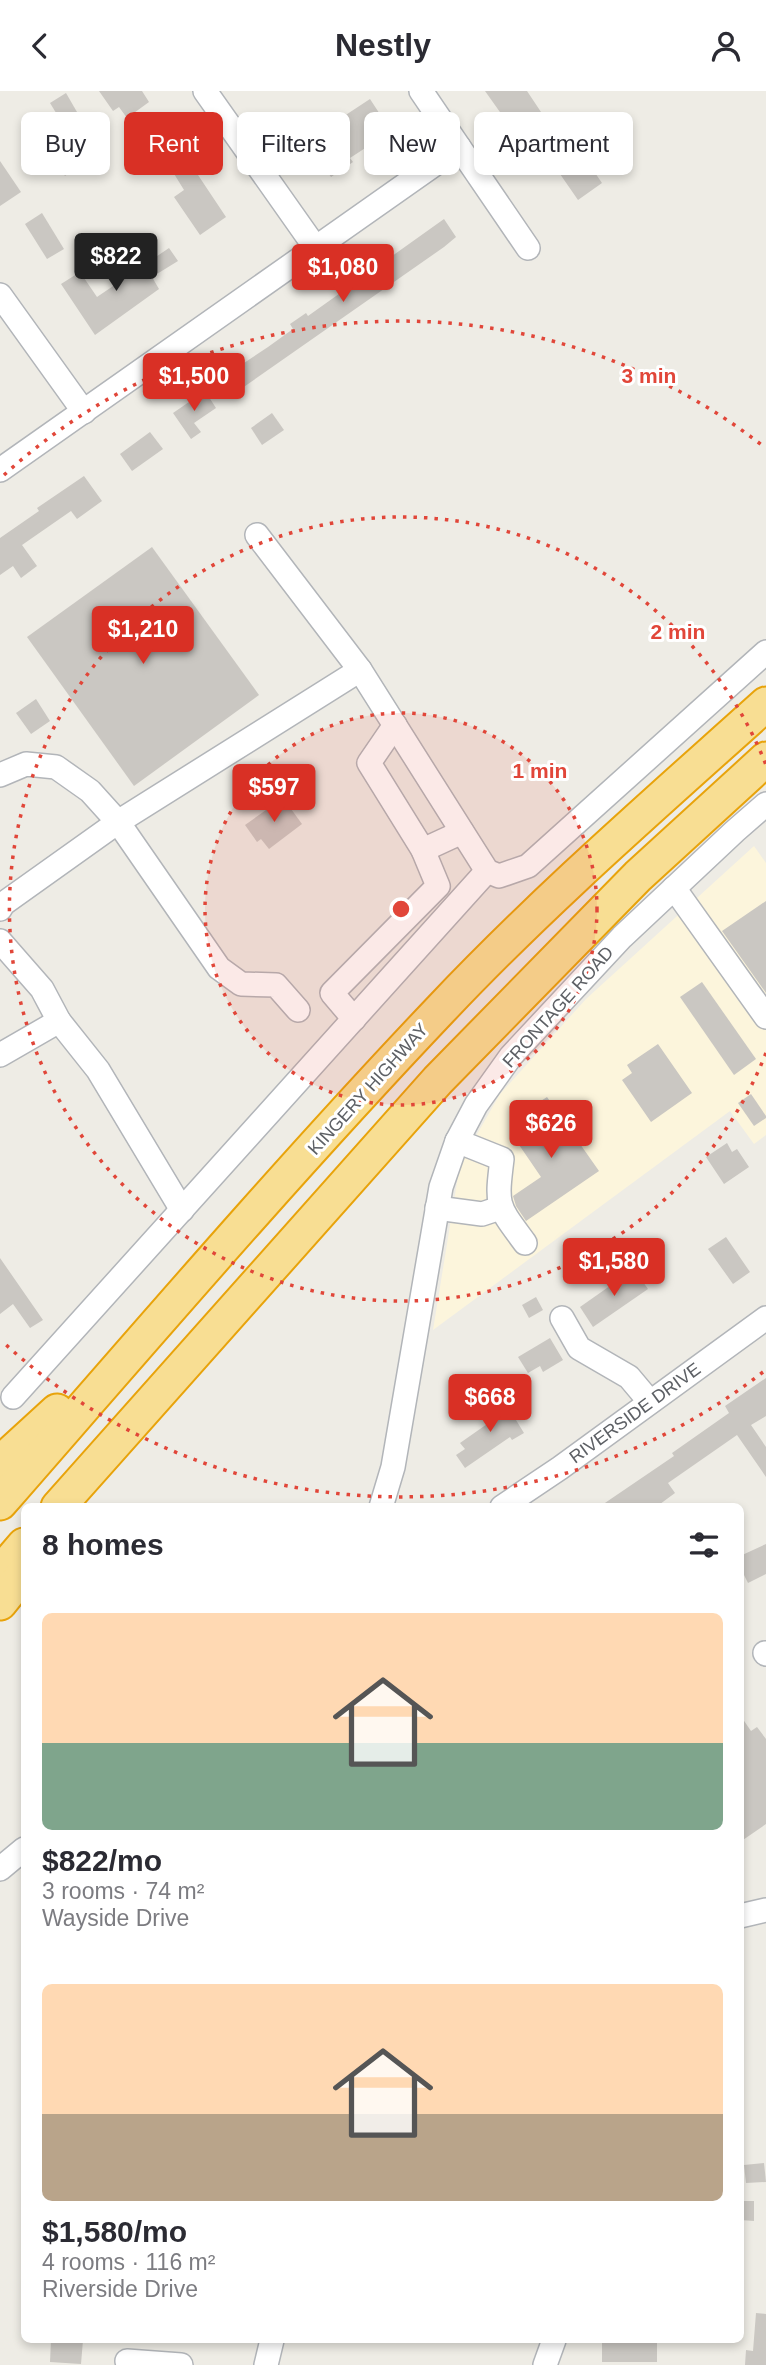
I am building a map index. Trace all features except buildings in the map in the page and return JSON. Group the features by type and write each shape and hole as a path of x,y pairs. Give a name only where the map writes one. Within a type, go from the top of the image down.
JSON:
{"highway":[{"name":"KINGERY HIGHWAY","path":"0,1503 251,1216 433,1018 613,842 766,704"},
{"path":"61,1503 429,1089 514,999 638,876 766,759"},
{"path":"0,1463 73,1396 251,1216"},
{"path":"80,1503 132,1421"},
{"path":"0,1573 21,1548"},
{"path":"0,1603 21,1577"}],"street":[{"path":"205,91 315,247"},
{"path":"421,91 435,112"},
{"path":"460,148 528,248"},
{"path":"0,470 419,175"},
{"path":"0,295 84,411"},
{"path":"257,535 360,670 487,871 499,876 528,866 766,652"},
{"path":"0,909 3,904 118,822 360,670"},
{"path":"354,1019 332,993 438,886 423,850 369,763 396,726"},
{"path":"0,775 26,764 56,767 90,791 118,822 219,968 241,983 276,985 298,1010"},
{"name":"FRONTAGE ROAD","path":"382,1503 393,1467 441,1187 457,1141 476,1105 511,1056 622,937 766,804"},
{"path":"423,850 462,832"},
{"path":"13,1397 487,871"},
{"path":"674,888 766,1017"},
{"path":"0,941 42,989 59,1021 98,1070 182,1210"},
{"path":"0,1055 59,1021"},
{"path":"457,1141 502,1159 498,1192 500,1208 525,1243"},
{"path":"437,1208 482,1214 500,1208"},
{"path":"562,1318 579,1348 629,1377 650,1402"},
{"name":"RIVERSIDE DRIVE","path":"508,1503 766,1318"},
{"path":"0,1869 21,1852"},
{"path":"744,1915 766,1910"},
{"path":"266,2365 271,2343"},
{"path":"545,2365 553,2343"},
{"path":"127,2361 181,2365"}],"shaded area":[{"path":"754,846 766,863 766,1135 754,1144 730,1111 433,1330 460,1164 500,1094 586,999"}]}
